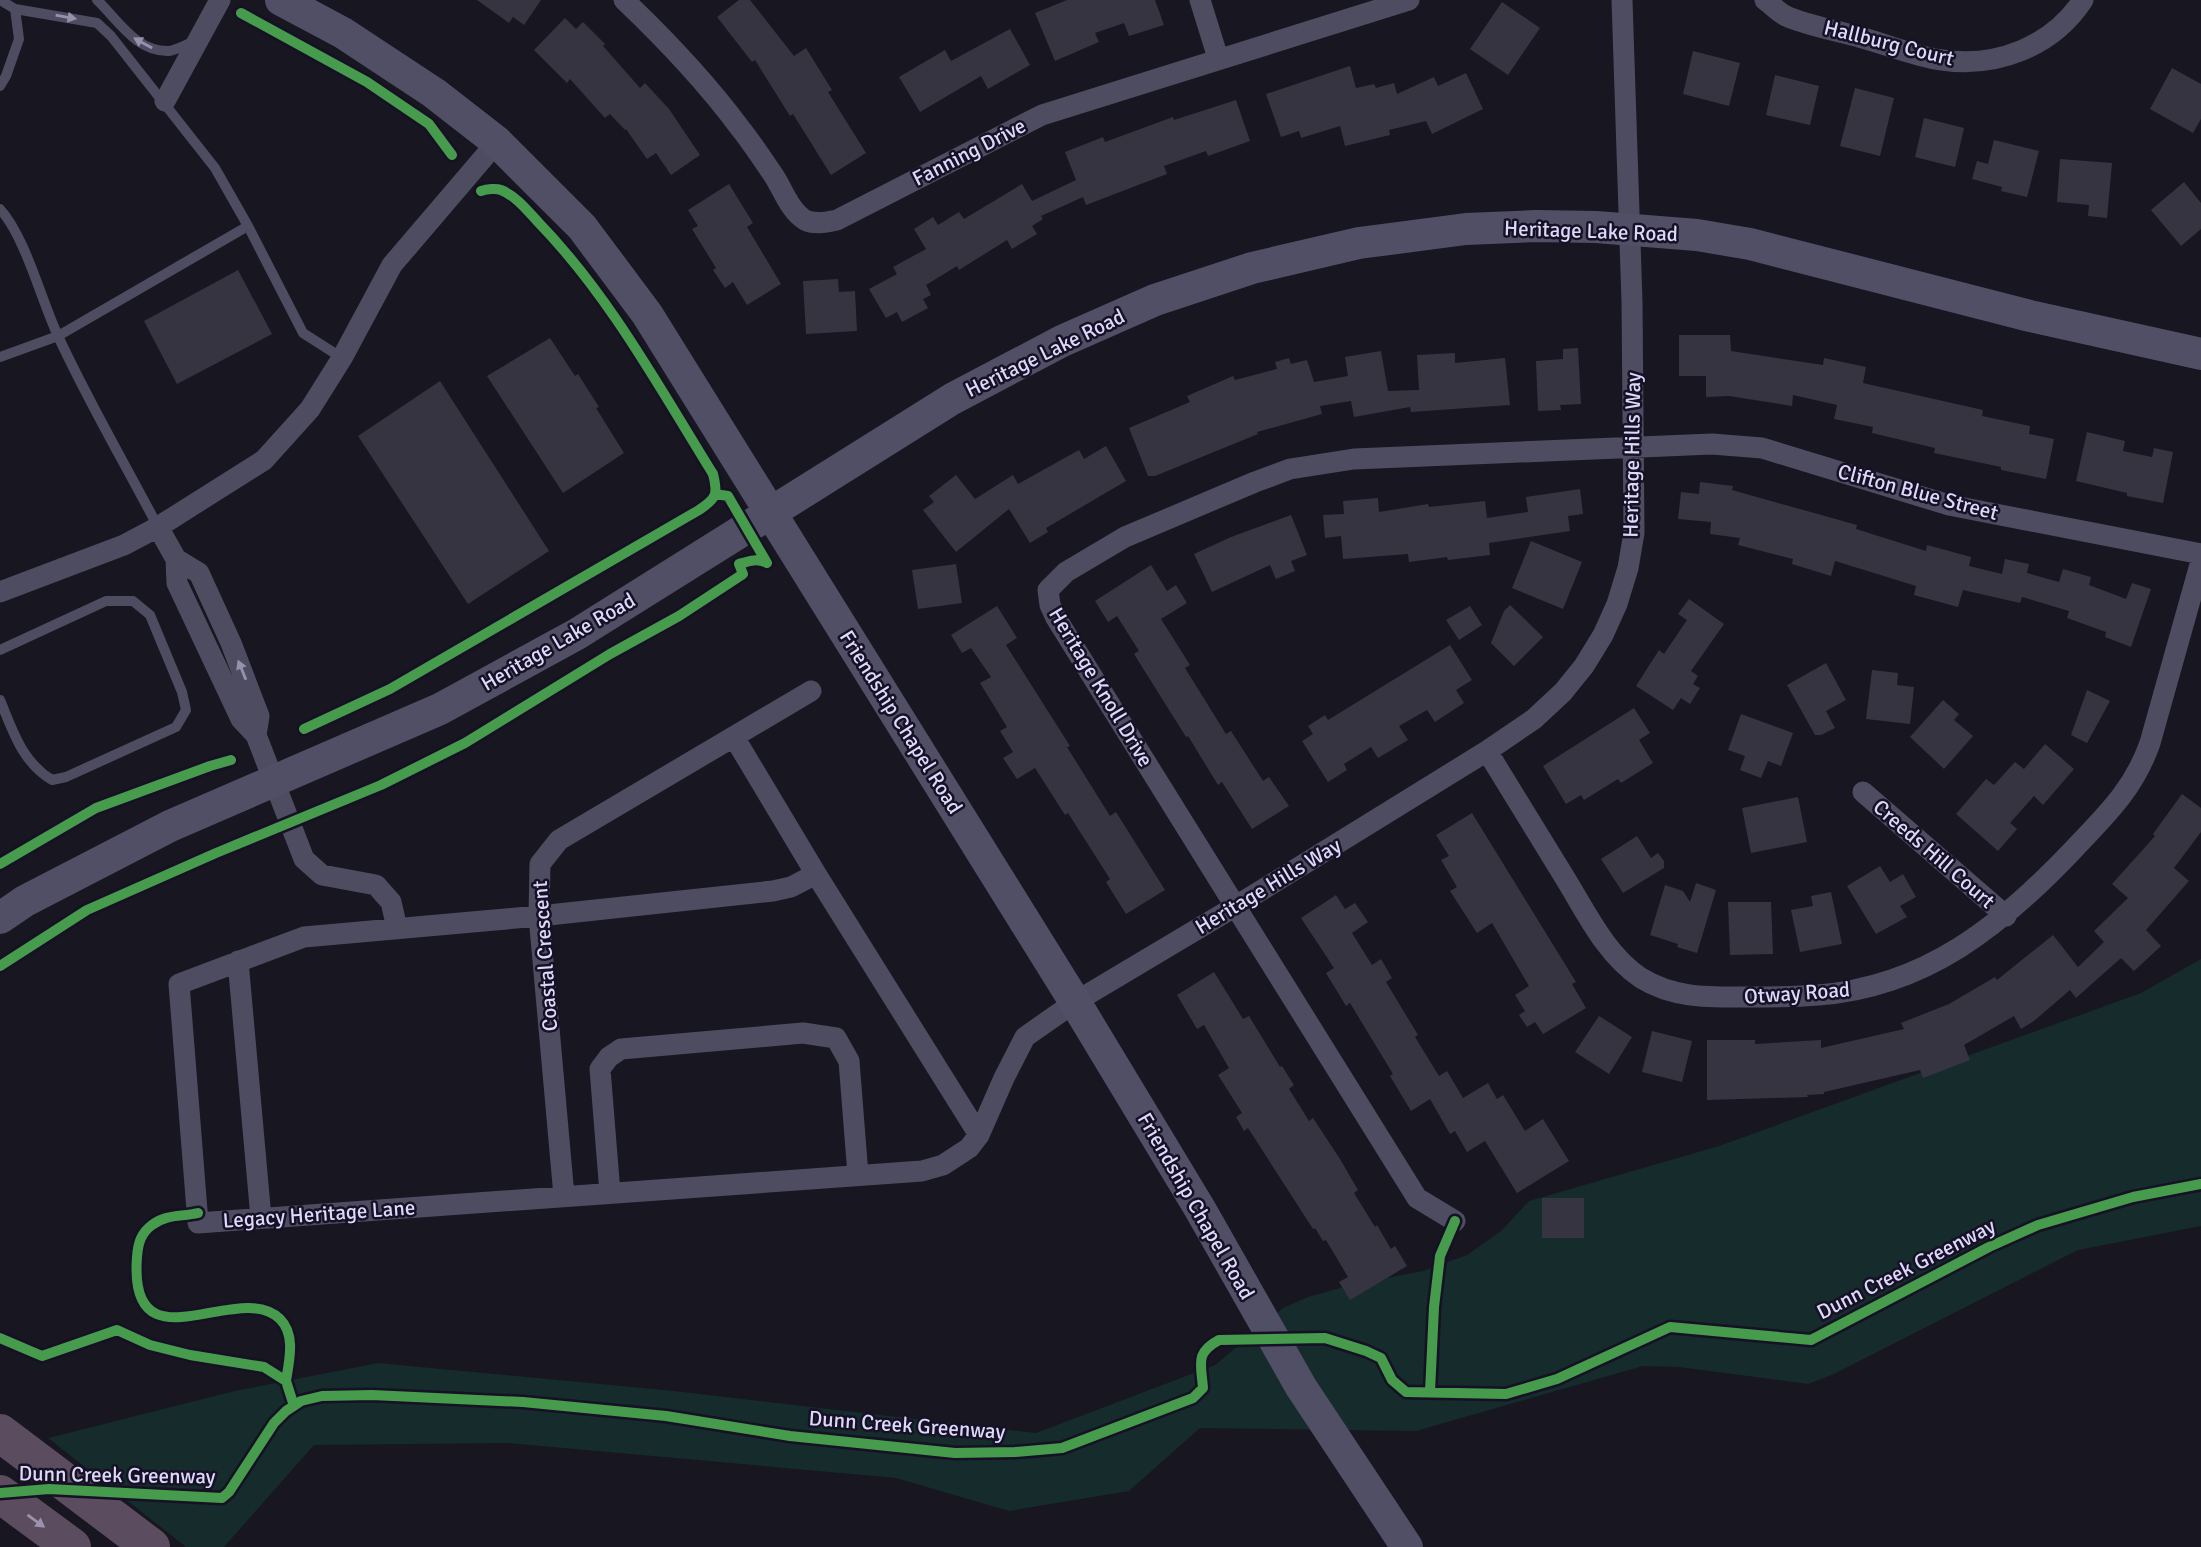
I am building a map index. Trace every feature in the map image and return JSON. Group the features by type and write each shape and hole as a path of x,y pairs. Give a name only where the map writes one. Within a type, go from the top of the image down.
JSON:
{"highway":[{"path":"0,1433 151,1547"},
{"path":"0,1494 72,1547"}],"main road":[{"name":"Friendship Chapel Road","path":"281,0 343,33 423,85 497,142 582,227 639,303 1076,1002 1200,1209 1301,1387 1407,1547"},
{"name":"Heritage Lake Road","path":"0,918 25,901 170,825 451,703 577,634 953,399 1062,341 1154,300 1252,268 1359,243 1466,229 1536,226 1697,235 1750,244 2030,316 2201,354"}],"street":[{"path":"165,101 220,0"},
{"name":"Fanning Drive","path":"624,0 699,77 740,128 794,210 806,220 821,223 837,220 1042,115 1409,0"},
{"path":"1200,0 1218,58"},
{"name":"Heritage Hills Way","path":"1076,1002 1487,751 1534,719 1563,692 1584,666 1603,635 1617,604 1628,568 1634,533 1632,302 1622,0"},
{"name":"Hallburg Court","path":"1765,0 1786,16 1940,60 1969,62 1996,59 2022,51 2048,36 2083,0"},
{"path":"0,592 124,545 158,527 264,460 310,409 342,358 392,265 497,142"},
{"name":"Clifton Blue Street","path":"1634,447 1712,444 1762,448 1949,505 2201,554"},
{"name":"Heritage Knoll Drive","path":"1455,1221 1416,1198 1056,618 1050,605 1048,590 1066,572 1125,537 1290,470 1354,459 1634,447"},
{"path":"158,527 176,559 199,573 226,631 259,716 256,735 304,859 321,875 376,885 391,902 397,928"},
{"name":"Otway Road","path":"1487,751 1592,922 1615,955 1641,977 1671,992 1697,997 1820,995 1883,983 1920,969 1958,949 2006,916 2036,890 2116,805 2142,767 2201,561"},
{"name":"Coastal Crescent","path":"564,1196 540,916 540,864 559,840 811,691"},
{"path":"734,737 979,1135"},
{"name":"Creeds Hill Court","path":"1863,792 2006,916"},
{"name":"Legacy Heritage Lane","path":"816,874 791,887 773,891 540,916 304,937 179,984 198,1223 922,1171 943,1165 970,1148 979,1135 1004,1078 1026,1037 1076,1002"},
{"path":"239,961 261,1218"},
{"path":"610,1193 600,1069 609,1057 621,1049 803,1033 836,1038 849,1060 858,1175"}],"lane":[{"path":"0,1 15,9 97,23 111,36 215,167 303,333 342,358"},
{"path":"99,2 130,36 152,49 171,51 198,40"},
{"path":"99,2 111,36"},
{"path":"0,86 19,39 15,9"},
{"path":"0,209 7,217 32,270 58,336 158,527"},
{"path":"0,357 58,336 248,226"},
{"path":"0,649 106,601 133,601 150,615 182,692 186,710 176,727 66,777 52,780 39,772 22,752 0,700"}],"green space":[{"path":"2201,959 2201,1226 2078,1250 1832,1375 1808,1384 1679,1367 1643,1366 1416,1431 1200,1428 1129,1491 1009,1511 896,1478 508,1443 314,1445 224,1547 186,1547 48,1438 235,1391 378,1363 674,1391 1036,1433 1215,1365 1283,1308 1308,1297 1351,1285 1423,1271 1467,1255 1501,1231 1529,1201 1719,1146 2141,993"}],"building":[{"path":"477,0 541,0 524,25 513,17 509,23"},
{"path":"739,0 750,0 794,56 806,48 832,90 828,92 866,153 831,175 755,60 752,62 717,17"},
{"path":"1067,0 1155,0 1164,25 1129,36 1124,23 1095,33 1099,42 1055,61 1035,13"},
{"path":"1502,2 1540,28 1508,75 1470,49"},
{"path":"565,18 576,29 583,22 605,44 603,46 640,88 645,83 669,109 700,155 671,175 656,153 647,159 626,129 610,114 605,118 570,79 567,83 534,50"},
{"path":"1010,29 1030,65 988,89 981,76 920,112 899,77 945,50 951,61"},
{"path":"1693,51 1740,63 1729,106 1683,94"},
{"path":"1350,66 1356,88 1374,84 1376,88 1394,83 1397,94 1434,77 1438,86 1466,73 1483,109 1432,134 1426,121 1389,130 1390,135 1345,146 1340,126 1301,138 1299,131 1281,137 1266,94"},
{"path":"2172,68 2201,84 2201,119 2193,133 2150,109"},
{"path":"1775,75 1819,86 1810,125 1766,115"},
{"path":"1855,88 1894,98 1880,156 1840,146"},
{"path":"1236,100 1250,141 1208,156 1206,151 1164,166 1167,174 1086,205 1083,197 1041,216 1043,219 1032,226 1037,234 1012,249 1007,240 959,270 957,266 926,285 931,295 923,299 928,308 902,322 897,312 886,318 869,289 897,274 893,267 926,249 914,229 933,217 938,225 959,212 964,219 1022,184 1032,201 1076,180 1065,152 1103,137 1105,142 1173,117 1174,120"},
{"path":"1924,118 1964,128 1955,167 1915,157"},
{"path":"1994,140 2039,151 2027,197 2001,191 2002,187 1972,179 1977,161 1988,164"},
{"path":"2060,159 2112,163 2107,218 2088,216 2089,205 2057,202"},
{"path":"2184,182 2201,203 2201,229 2181,246 2151,210"},
{"path":"729,184 753,223 747,227 781,284 747,305 733,282 725,288 713,270 716,268 692,229 698,226 688,210"},
{"path":"238,270 272,334 177,384 144,321"},
{"path":"838,279 839,292 855,291 857,331 806,334 803,281"},
{"path":"1679,335 1730,335 1731,351 1823,365 1824,358 1866,367 1863,383 1983,410 1982,416 2030,426 2029,434 2054,439 2046,479 1934,453 1935,448 1872,433 1873,427 1834,419 1837,405 1793,395 1792,406 1729,396 1706,397 1706,376 1679,376"},
{"path":"550,338 575,376 578,374 624,453 563,493 487,376"},
{"path":"1578,348 1581,404 1560,405 1561,410 1538,411 1536,361 1563,359 1563,349"},
{"path":"1381,351 1388,391 1419,390 1417,355 1455,353 1455,363 1505,358 1510,405 1411,412 1410,407 1354,417 1351,401 1320,406 1322,414 1257,432 1258,434 1155,476 1148,476 1129,428 1190,402 1187,396 1233,376 1235,380 1277,369 1275,362 1289,358 1291,364 1307,360 1314,382 1348,376 1345,357"},
{"path":"440,381 549,551 468,604 358,436"},
{"path":"2087,432 2125,441 2123,451 2152,457 2154,448 2173,452 2163,503 2076,481"},
{"path":"1106,446 1126,481 1046,528 1048,532 1030,543 1009,509 956,552 923,510 934,502 929,496 956,475 975,499 1013,475 1018,484 1079,450 1084,459"},
{"path":"1700,482 1733,486 1732,490 1857,525 1856,529 1926,551 1927,545 1971,557 1969,566 2002,574 2005,559 2029,564 2027,573 2059,582 2063,569 2091,577 2089,585 2126,599 2132,583 2151,589 2131,647 2105,637 2106,632 2067,618 2069,611 2022,597 2020,603 1963,590 1958,607 1914,595 1916,586 1835,561 1831,576 1792,564 1793,559 1738,545 1740,538 1710,534 1711,522 1678,519 1681,492 1699,494"},
{"path":"1580,489 1583,514 1568,516 1570,531 1489,543 1490,555 1409,562 1408,554 1343,559 1341,536 1325,538 1323,515 1344,514 1343,501 1378,498 1379,512 1428,504 1429,507 1485,501 1487,518 1528,512 1526,497"},
{"path":"1291,515 1307,555 1291,561 1295,571 1276,579 1270,565 1212,592 1194,554"},
{"path":"1531,541 1582,562 1563,609 1512,588"},
{"path":"956,564 962,603 918,609 912,570"},
{"path":"1151,565 1167,591 1176,585 1187,603 1161,619 1190,665 1185,668 1226,734 1231,731 1263,781 1269,777 1289,806 1252,829 1222,782 1218,785 1188,736 1186,737 1134,654 1139,651 1117,616 1108,622 1095,601"},
{"path":"1689,599 1724,624 1691,671 1698,676 1693,684 1700,688 1690,704 1681,698 1673,710 1636,686 1659,650 1664,654 1687,620 1678,614"},
{"path":"1510,605 1543,637 1514,666 1491,643 1504,611"},
{"path":"997,606 1017,638 1006,645 1070,746 1067,747 1110,816 1116,812 1165,890 1126,914 1106,882 1110,879 1068,813 1065,815 1035,768 1017,779 1003,758 1013,752 1000,731 1007,727 980,683 991,677 971,648 962,653 951,635"},
{"path":"1470,606 1482,625 1459,640 1446,620"},
{"path":"1450,645 1472,680 1456,690 1464,703 1435,722 1427,710 1399,726 1408,740 1378,758 1371,747 1344,764 1347,770 1328,782 1302,741 1313,734 1308,726 1325,715 1328,720"},
{"path":"1826,663 1846,700 1826,711 1835,728 1815,735 1787,685"},
{"path":"1872,670 1898,673 1897,685 1914,687 1910,724 1866,719"},
{"path":"2087,690 2110,701 2087,743 2071,735"},
{"path":"1943,700 1959,714 1954,720 1973,736 1944,769 1910,737"},
{"path":"1634,708 1650,733 1639,740 1653,763 1621,783 1618,779 1584,800 1581,795 1566,804 1543,766"},
{"path":"1741,714 1793,733 1781,766 1768,761 1761,778 1740,770 1745,756 1728,750"},
{"path":"2045,744 2074,769 2043,805 2034,796 2010,823 2017,829 1998,851 1956,814 1986,779 1994,785 2015,762 2024,769"},
{"path":"2182,794 2201,808 2201,832 2174,868 2189,881 2146,930 2161,946 2134,971 2121,958 2076,998 2070,990 2021,1029 2014,1016 1964,1045 1970,1060 1923,1078 1920,1070 1824,1094 1807,1095 1808,1097 1707,1100 1707,1040 1755,1040 1755,1044 1821,1040 1821,1048 1904,1029 1901,1023 1949,1004 1995,977 1997,980 2053,935 2078,967 2104,942 2094,931 2128,898 2112,884 2155,836 2153,834"},
{"path":"1798,797 1807,842 1751,853 1742,808"},
{"path":"1472,813 1576,982 1572,984 1586,1008 1543,1034 1535,1022 1527,1027 1519,1015 1525,1011 1515,995 1529,986 1492,923 1477,933 1450,891 1457,887 1441,860 1449,856 1436,835"},
{"path":"1637,836 1651,858 1658,853 1664,861 1664,868 1623,893 1601,859"},
{"path":"1880,866 1890,882 1903,874 1916,897 1900,906 1907,917 1876,934 1847,886"},
{"path":"1696,883 1716,890 1697,953 1650,935 1665,885 1683,891 1690,902"},
{"path":"1831,892 1842,944 1800,952 1791,910 1813,906 1811,896"},
{"path":"1336,895 1345,909 1355,903 1368,922 1352,933 1372,965 1381,959 1392,978 1386,982 1439,1076 1447,1071 1463,1098 1488,1083 1497,1099 1503,1095 1525,1131 1543,1119 1569,1161 1517,1193 1485,1141 1467,1152 1455,1131 1450,1134 1430,1099 1411,1111 1390,1076 1393,1074 1350,1003 1346,1006 1326,973 1334,968 1301,918"},
{"path":"1728,902 1771,902 1773,954 1730,955"},
{"path":"1214,972 1243,1019 1249,1016 1294,1085 1289,1089 1309,1121 1313,1118 1340,1159 1358,1190 1354,1193 1375,1227 1377,1225 1391,1249 1395,1246 1407,1266 1350,1300 1339,1282 1348,1277 1326,1240 1323,1241 1315,1228 1313,1229 1248,1128 1244,1131 1236,1117 1242,1113 1218,1075 1229,1068 1204,1025 1197,1029 1177,995"},
{"path":"1599,1016 1632,1037 1609,1074 1575,1052"},
{"path":"1652,1031 1692,1041 1682,1082 1642,1072"},
{"path":"1542,1198 1584,1198 1584,1238 1542,1238"}],"cycle path":[{"path":"241,13 367,82 429,124 452,155"},
{"path":"304,729 390,689 699,510 715,495 713,474 653,375 588,280 564,250 516,200 499,189 481,191"},
{"path":"715,494 728,496 767,563"},
{"path":"0,966 87,910 381,785 465,743 610,654 679,616 743,574 739,564 756,560 767,563"},
{"path":"0,864 96,808 231,760"},
{"name":"Dunn Creek Greenway","path":"0,1493 49,1489 222,1498 229,1492 274,1423 301,1401 322,1396 372,1395 523,1402 666,1416 790,1436 955,1453 1062,1448 1193,1398 1203,1388 1203,1354 1219,1340 1325,1338 1381,1358 1392,1380 1406,1392 1506,1394 1557,1379 1670,1327 1811,1340 1989,1247 2038,1225 2133,1197 2201,1184"},
{"path":"198,1213 163,1219 145,1231 137,1252 139,1291 150,1310 167,1317 239,1308 262,1309 280,1319 290,1340 286,1381"},
{"path":"1430,1392 1434,1307 1440,1256 1455,1221"},
{"path":"0,1338 42,1356 117,1330 150,1345 190,1355 264,1367 286,1381 294,1406"}]}
